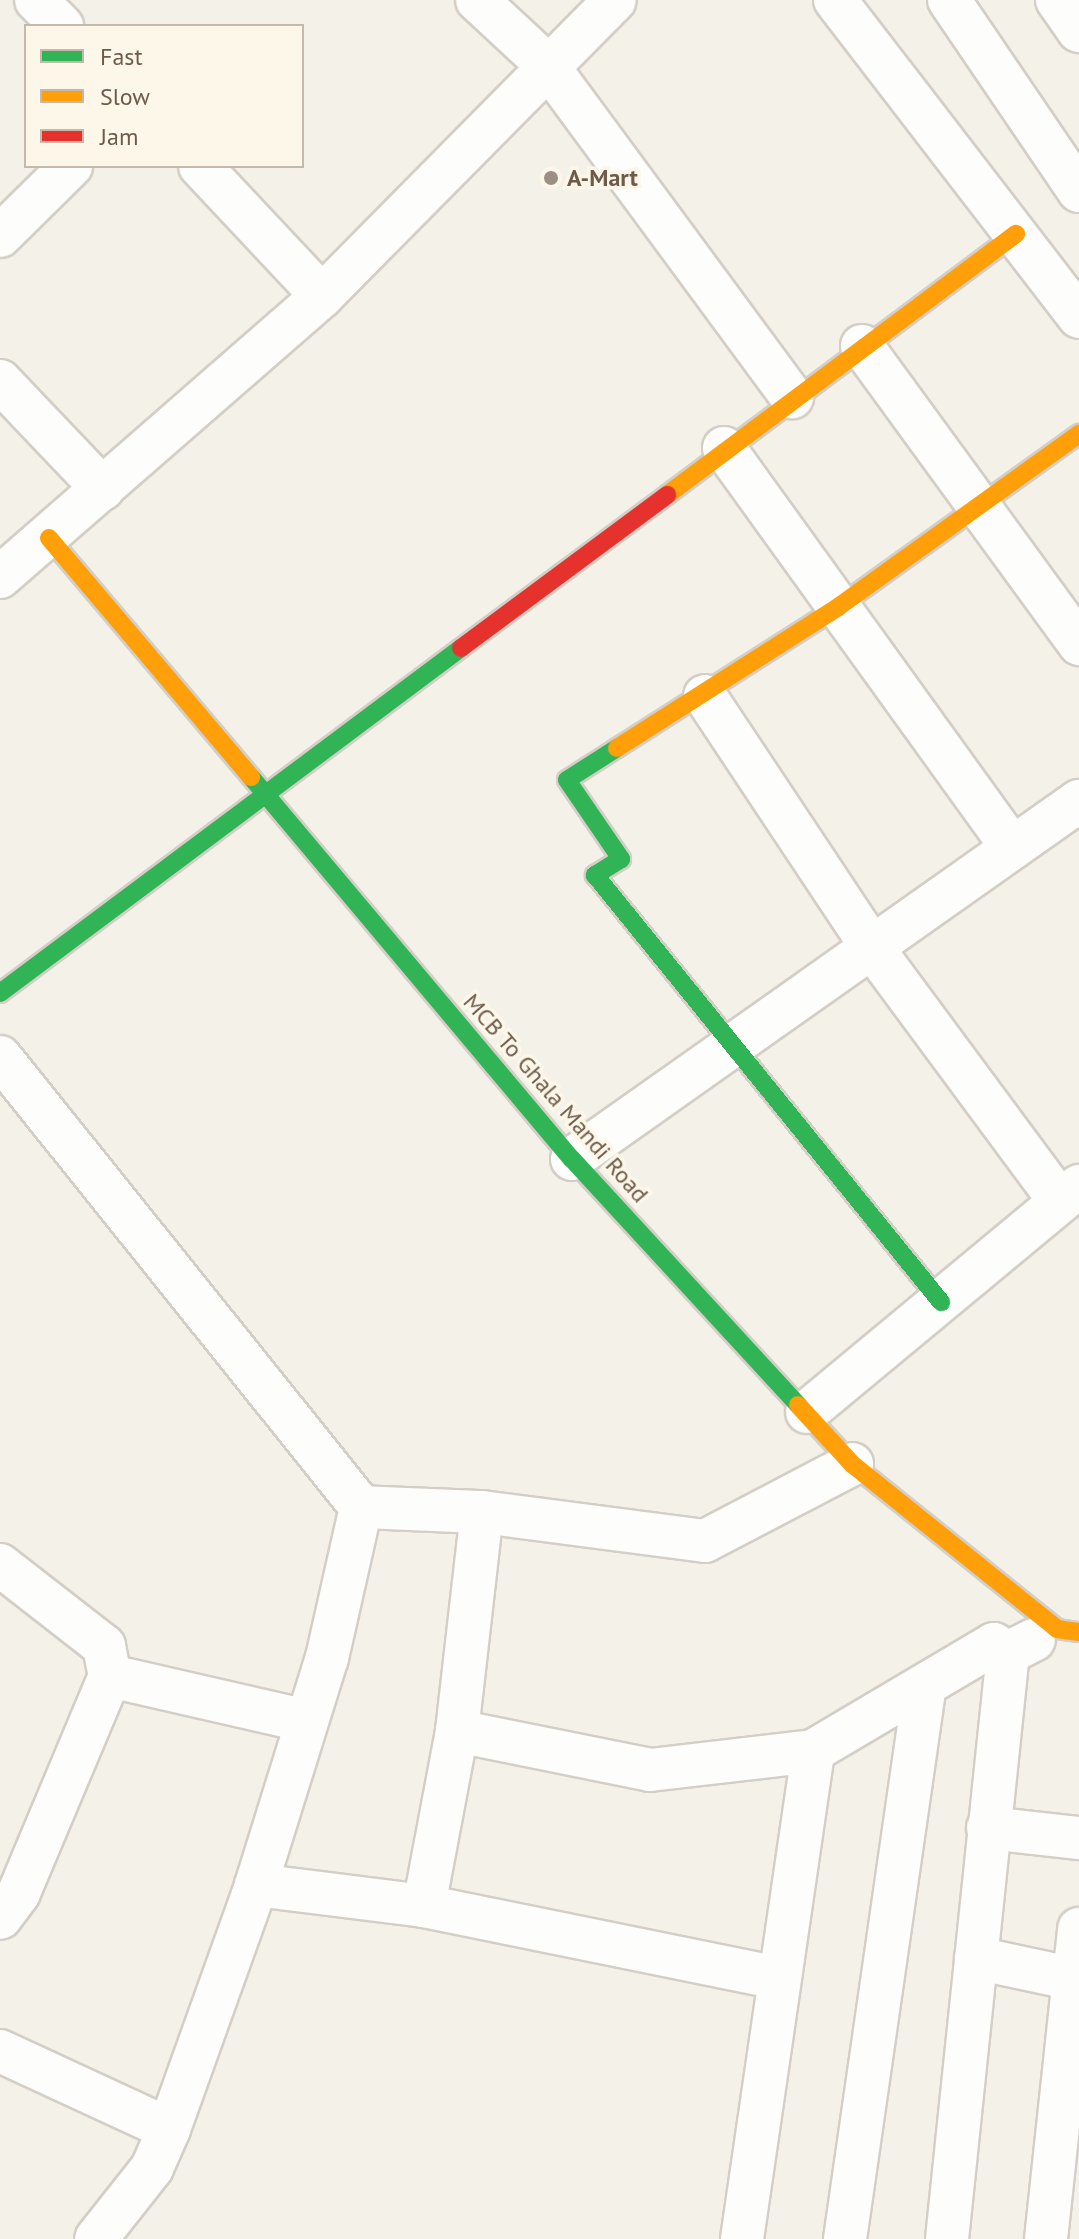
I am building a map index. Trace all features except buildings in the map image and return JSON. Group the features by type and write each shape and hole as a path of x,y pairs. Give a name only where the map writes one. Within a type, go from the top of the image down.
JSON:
{"street":[{"path":"36,0 60,24"},
{"path":"477,0 547,65 792,397"},
{"path":"0,577 49,538 322,296 547,65 615,0"},
{"path":"836,0 1079,317"},
{"path":"949,0 1079,191"},
{"path":"1057,0 1079,31"},
{"path":"0,236 69,168"},
{"path":"202,168 322,296"},
{"path":"0,993 792,397 1016,234"},
{"path":"862,346 1079,644"},
{"path":"0,381 103,489"},
{"path":"941,1302 595,875 621,859 567,780 705,696 838,607 1079,434"},
{"path":"724,448 1012,848"},
{"name":"MCB To Ghala Mandi Road","path":"49,538 266,791 572,1159 852,1464 1068,1630"},
{"path":"705,696 871,946 1069,1193 807,1412"},
{"path":"572,1159 732,1043 1079,801"},
{"path":"0,1057 361,1507 482,1512 705,1541 852,1464"},
{"path":"105,2236 152,2168 169,2129 256,1885 306,1721 361,1507"},
{"path":"424,1906 457,1731 482,1512"},
{"path":"0,1565 104,1646 110,1676 19,1893 0,1918"},
{"path":"1008,1653 1068,1630"},
{"path":"457,1731 650,1770 813,1751 924,1691 994,1644 1008,1653"},
{"path":"947,2239 1008,1653"},
{"path":"110,1676 306,1721"},
{"path":"845,2239 924,1691"},
{"path":"742,2239 813,1751"},
{"path":"988,1828 1079,1838"},
{"path":"256,1885 424,1906 778,1978"},
{"path":"1046,2239 1067,2157 1079,1929"},
{"path":"976,1958 1076,1980"},
{"path":"0,2051 169,2129"}],"traffic: fast":[{"path":"0,993 461,648"},
{"path":"617,748 567,780 621,859 595,875 941,1302"},
{"path":"251,777 572,1159 798,1405"}],"traffic: slow":[{"path":"667,495 1016,234"},
{"path":"617,748 838,607 1079,434"},
{"path":"49,538 251,777"},
{"path":"798,1405 852,1464 1057,1629 1079,1632"}],"traffic: jam":[{"path":"461,648 667,495"}],"place":[{"name":"A-Mart","path":"551,178"}]}
